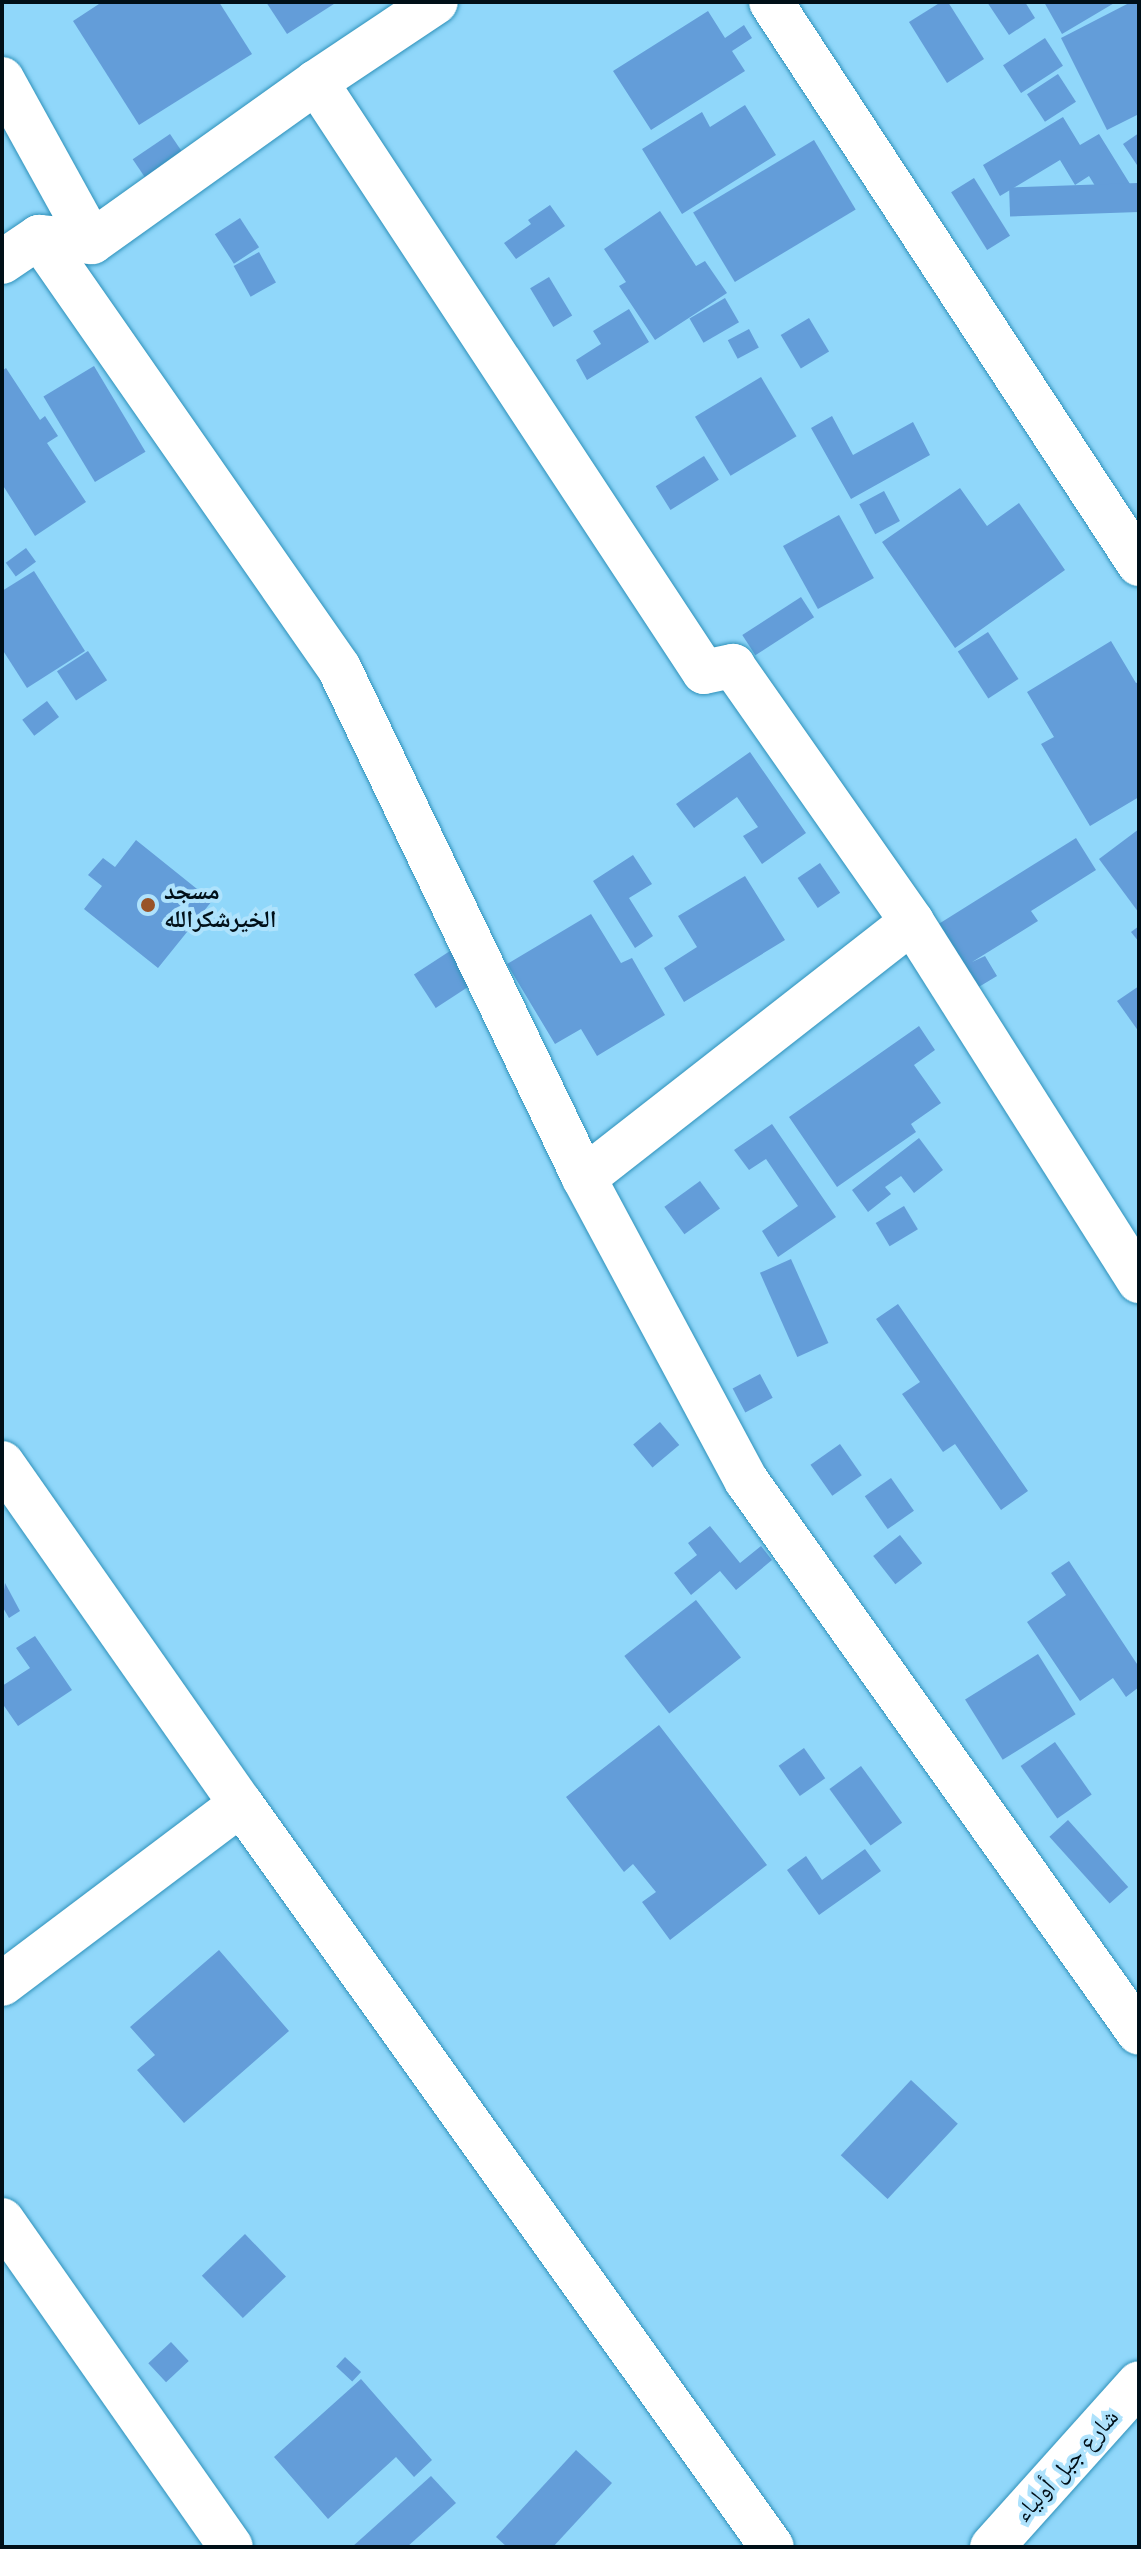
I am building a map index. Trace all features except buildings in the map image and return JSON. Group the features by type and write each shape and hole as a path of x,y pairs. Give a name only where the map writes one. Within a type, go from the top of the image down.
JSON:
{"main road":[{"path":"2,262 39,237 92,242 316,82 436,2"},
{"path":"771,2 1139,564"},
{"path":"2,79 92,242"},
{"path":"316,82 704,672 733,666 912,922 1139,1281"},
{"path":"39,237 339,668 584,1178 746,1480 1139,2033"},
{"path":"584,1178 912,922"},
{"path":"2,1463 241,1804 772,2547"},
{"path":"2,1984 241,1804"},
{"path":"2,2220 231,2547"},
{"name":"شارع جبل أولياء","path":"992,2547 1139,2383"}],"place":[{"name":"مسجد الخيرشكرالله","path":"148,905"}]}
